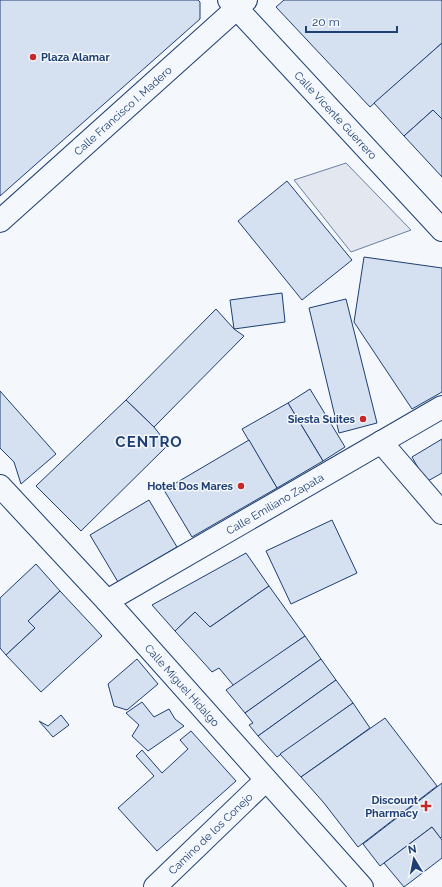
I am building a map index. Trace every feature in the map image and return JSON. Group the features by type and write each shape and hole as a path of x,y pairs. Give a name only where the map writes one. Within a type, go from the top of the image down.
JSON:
{"street":[{"name":"Calle Francisco I. Madero","path":"0,221 237,3"},
{"name":"Calle Vicente Guerrero","path":"237,3 442,230"},
{"name":"Calle Emiliano Zapata","path":"107,601 442,407"},
{"path":"381,442 442,514"},
{"name":"Calle Miguel Hidalgo","path":"0,486 107,601 362,887"},
{"name":"Camino de los Conejo","path":"155,887 266,780"}],"shaded area":[{"path":"346,163 411,230 351,252 294,180"}],"building":[{"path":"0,0 198,0 200,2 200,19 0,196"},
{"path":"284,0 442,0 442,43 370,107 276,7"},
{"path":"442,43 442,119 433,110 404,136 374,103"},
{"path":"433,110 442,119 442,177 404,136"},
{"path":"287,181 352,260 302,300 238,221"},
{"path":"364,257 442,268 442,392 412,409 354,322"},
{"path":"282,293 285,322 234,329 230,300"},
{"path":"346,299 377,423 339,433 309,308"},
{"path":"216,309 234,329 244,336 154,427 126,400"},
{"path":"310,389 345,447 323,461 288,403"},
{"path":"0,391 56,454 21,484 14,462 0,448"},
{"path":"126,400 154,427 168,445 81,531 36,486"},
{"path":"288,403 323,461 277,488 242,429"},
{"path":"442,439 442,473 426,482 412,457"},
{"path":"249,440 277,488 192,537 164,490"},
{"path":"149,500 177,547 118,582 90,535"},
{"path":"332,520 357,573 291,604 266,551"},
{"path":"246,553 269,586 210,627 195,612 175,631 152,605"},
{"path":"36,564 60,591 28,621 35,628 6,655 0,648 0,598"},
{"path":"269,586 305,636 234,686 219,668 212,672 175,631 195,612 210,627"},
{"path":"60,591 102,636 41,692 6,655 35,628 28,621"},
{"path":"305,636 321,659 245,713 226,690"},
{"path":"137,659 158,684 127,710 114,706 108,684"},
{"path":"321,659 336,680 258,736 249,725 253,723 245,713"},
{"path":"336,680 353,703 277,757 258,736"},
{"path":"142,702 154,717 169,709 175,719 184,726 148,751 132,736 139,725 126,713"},
{"path":"353,703 370,728 301,777 280,754"},
{"path":"61,715 69,725 53,737 39,721 48,726"},
{"path":"385,718 437,786 358,847 324,803 301,777"},
{"path":"191,731 236,781 157,851 118,808 154,776 136,756 142,750 162,773 188,749 180,740"},
{"name":"Discount Pharmacy","path":"442,783 442,837 440,838 432,827 380,866 363,844"},
{"path":"432,827 442,840 442,858 404,887 384,863"}],"place":[{"name":"Plaza Alamar","path":"33,57"},
{"name":"Siesta Suites","path":"363,419"},
{"name":"Hotel Dos Mares","path":"241,486"},
{"name":"Discount Pharmacy","path":"426,806"}],"district":[{"name":"CENTRO","path":"149,442"}]}
